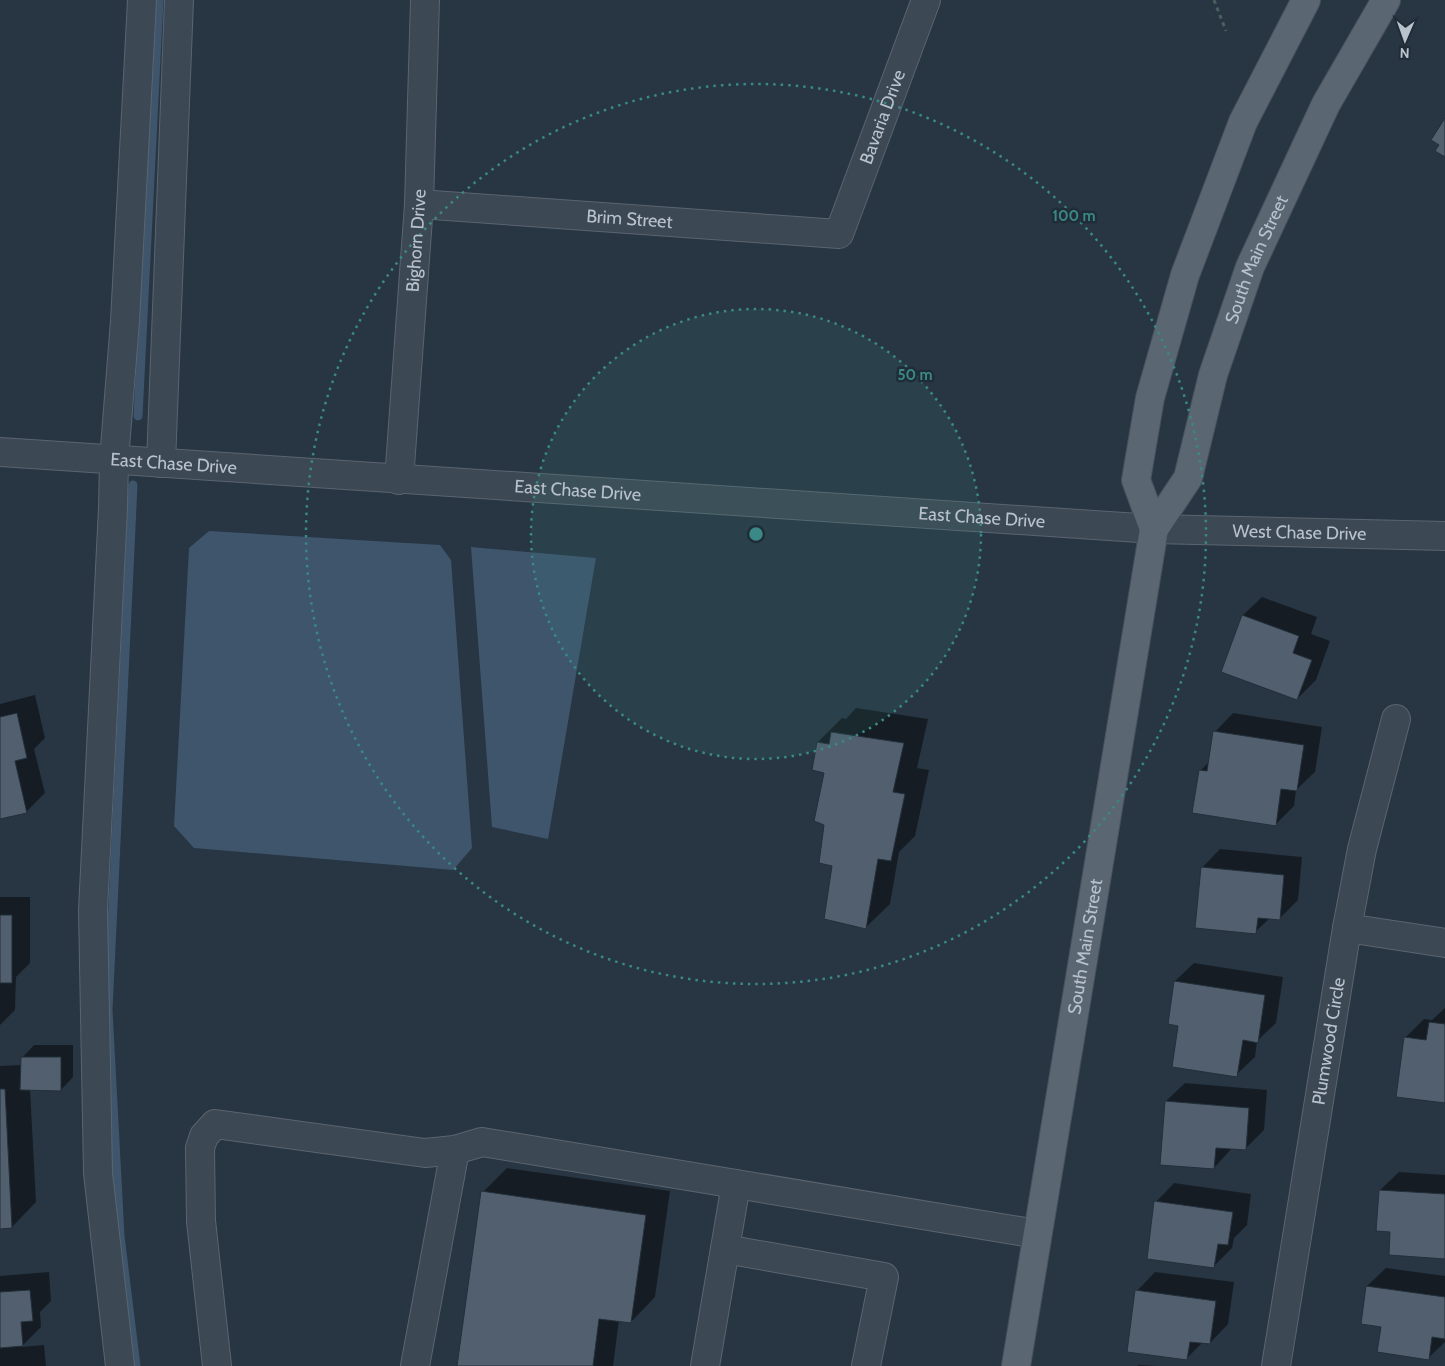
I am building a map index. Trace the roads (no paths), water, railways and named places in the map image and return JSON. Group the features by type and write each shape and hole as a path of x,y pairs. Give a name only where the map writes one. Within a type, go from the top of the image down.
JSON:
{"main road":[{"name":"South Main Street","path":"1154,528 1136,480 1150,398 1185,275 1242,122 1306,0"},
{"name":"South Main Street","path":"1016,1366 1154,528 1188,478 1213,375 1250,267 1326,104 1386,0"}],"street":[{"path":"120,1366 98,1173 93,910 114,460 125,321 142,0"},
{"path":"161,463 179,0"},
{"name":"Bighorn Drive","path":"399,480 419,204 425,0"},
{"name":"Bavaria Drive","path":"839,234 926,0"},
{"name":"Brim Street","path":"419,204 839,234"},
{"name":"East Chase Drive","path":"0,452 399,480 1154,528"},
{"name":"West Chase Drive","path":"1154,528 1445,536"},
{"name":"Plumwood Circle","path":"1276,1366 1347,928 1362,849 1396,719"},
{"path":"1347,928 1445,943"},
{"path":"217,1366 201,1221 200,1148 204,1136 215,1124 425,1154 455,1150 482,1142 1037,1234"},
{"path":"415,1366 455,1150"},
{"path":"705,1366 736,1184"},
{"path":"725,1249 884,1278 866,1366"}],"water":[{"path":"209,531 440,545 451,560 472,848 453,870 194,848 174,826 189,548"},
{"path":"471,547 596,558 548,839 492,827"}],"waterway":[{"path":"138,416 159,0"},
{"path":"133,485 108,1010 120,1236 136,1366"}]}
